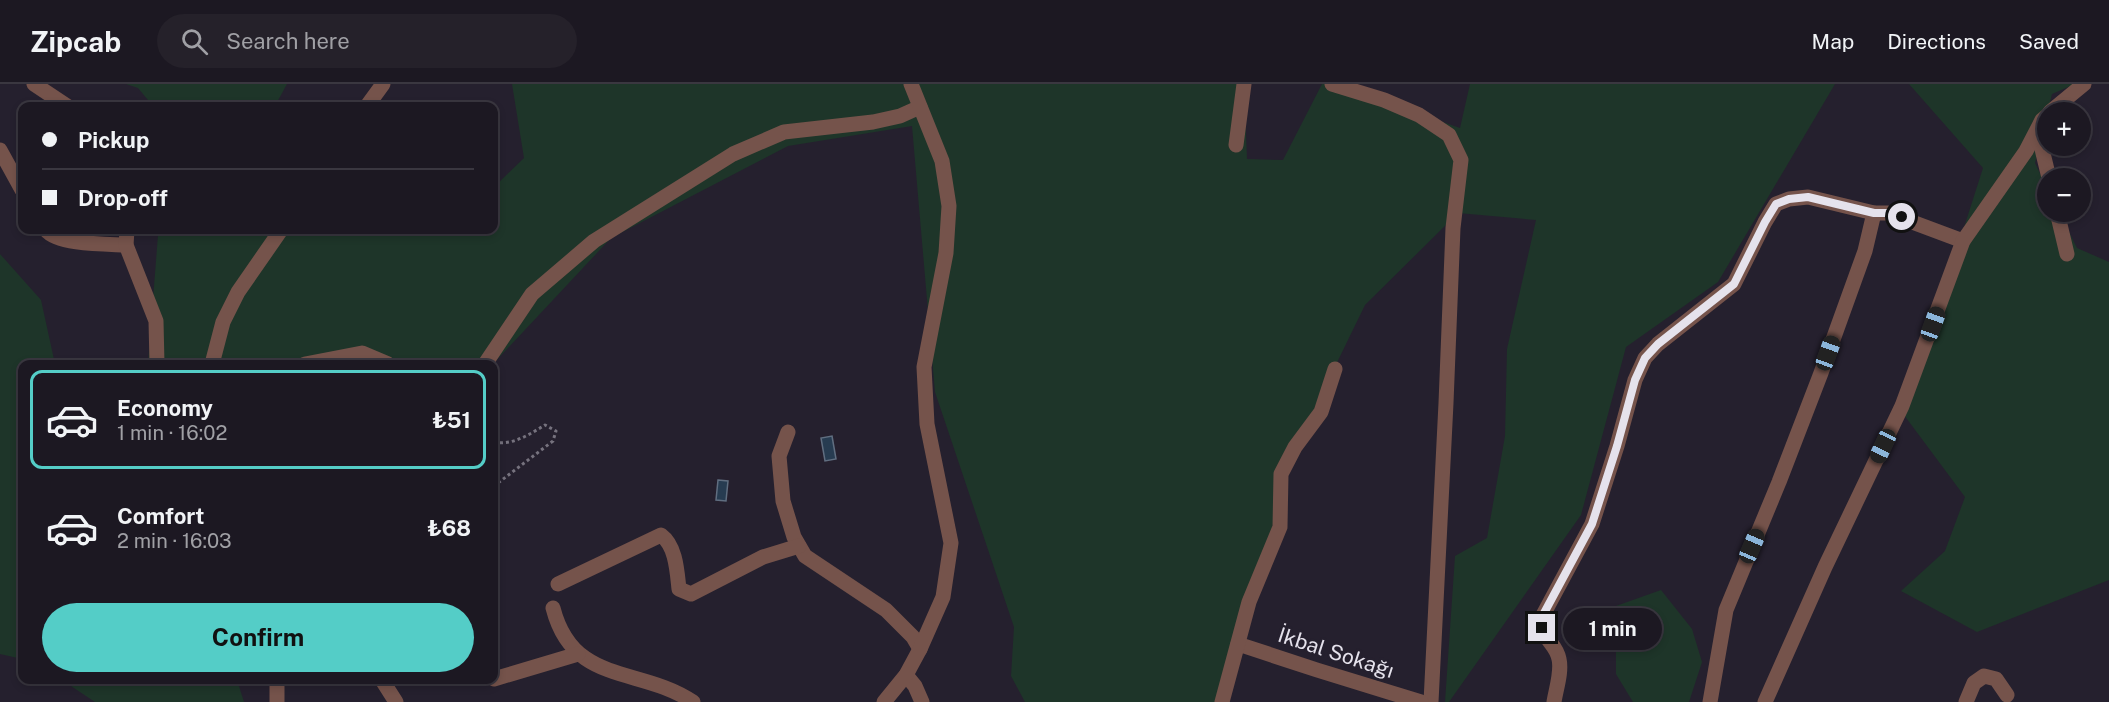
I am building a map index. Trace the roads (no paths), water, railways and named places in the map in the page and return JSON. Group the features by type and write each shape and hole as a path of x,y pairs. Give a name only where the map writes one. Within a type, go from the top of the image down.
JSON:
{"street":[{"path":"34,84 61,102"},
{"path":"370,102 383,84"},
{"path":"884,702 906,675 943,597 951,543 927,424 924,367 946,253 949,206 942,161 911,84"},
{"path":"1236,145 1244,84"},
{"path":"1332,84 1384,100 1419,115 1449,135 1461,160 1453,228 1431,702"},
{"path":"2063,102 2084,84"},
{"path":"488,360 532,294 594,241 733,154 784,132 873,123 900,116 920,107"},
{"path":"1765,702 1825,567 1902,406 1963,241 2037,132"},
{"path":"0,150 18,183"},
{"path":"1554,702 1559,657 1545,636 1542,628 1543,615 1592,524 1635,380 1645,358 1658,344 1734,284 1776,204 1789,199 1808,197 1874,213 1888,213 1963,241"},
{"path":"1710,702 1726,610 1821,373 1865,251 1874,213"},
{"path":"2059,222 2067,255"},
{"path":"49,234 70,240 126,237 156,321 157,360"},
{"path":"213,360 223,322 238,292 278,234"},
{"path":"325,360 362,353 379,360"},
{"path":"1222,702 1250,602 1280,527 1281,474 1295,447 1320,412 1335,369"},
{"path":"788,432 779,456 783,501 794,537 805,556 886,610 913,637 920,649"},
{"path":"558,584 661,535 667,539 676,562 680,589 691,594 763,557 799,546"},
{"path":"553,608 558,626 578,654 599,666 679,692 693,702"},
{"name":"İkbal Sokağı","path":"1238,644 1421,702"},
{"path":"498,678 578,654"},
{"path":"906,675 915,686 922,702"},
{"path":"1966,702 1974,683 1984,676 1996,679 2007,695"},
{"path":"277,684 277,702"},
{"path":"385,684 396,702"}],"water":[{"path":"832,436 836,459 825,461 821,438"},
{"path":"718,480 728,481 726,501 716,500"}]}
